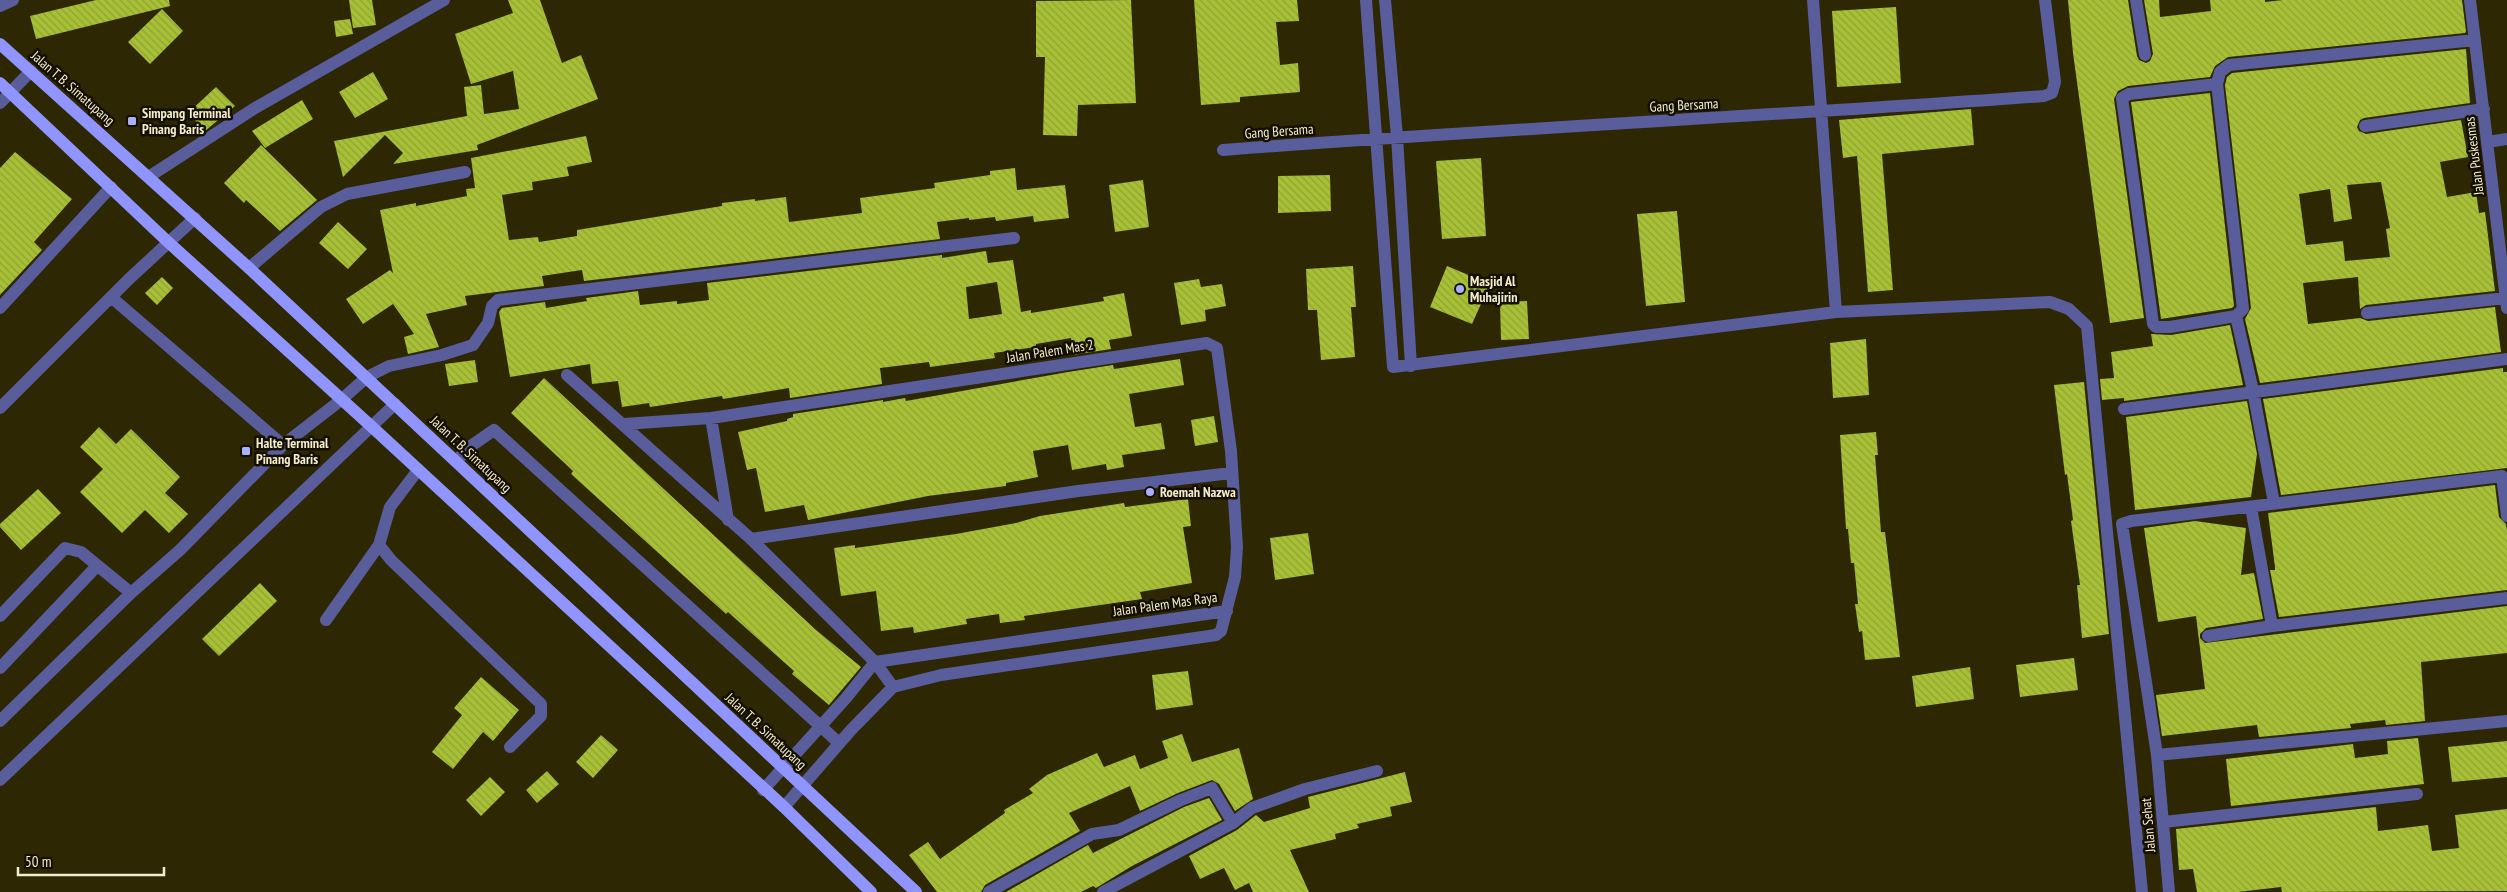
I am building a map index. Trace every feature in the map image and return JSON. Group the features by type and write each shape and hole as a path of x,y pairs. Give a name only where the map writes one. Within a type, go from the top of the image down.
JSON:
{"main road":[{"name":"Jalan T. B. Simatupang","path":"0,44 150,176 250,268 916,892"},
{"path":"0,83 167,241 371,426 763,790 784,807 871,892"}],"street":[{"path":"0,6 13,0"},
{"path":"150,176 255,108 444,0"},
{"path":"1366,0 1393,367 1836,312 2050,302 2070,308 2087,326 2142,892"},
{"path":"1385,0 1397,137 1404,267 1412,366"},
{"path":"1813,0 1836,312"},
{"name":"Gang Bersama","path":"1223,150 1397,137 1822,112 2044,96 2052,93 2055,82 2045,0"},
{"path":"2136,0 2145,55"},
{"name":"Jalan Puskesmas","path":"2470,0 2505,265 2506,303"},
{"path":"1368,23 1386,20"},
{"path":"2217,84 2123,96 2121,104 2153,324 2156,327 2170,327 2236,316 2243,309 2217,84 2220,72 2229,65 2475,40"},
{"path":"0,103 31,71"},
{"path":"2365,126 2484,110"},
{"path":"2488,142 2507,139"},
{"path":"250,268 321,208 347,194 465,172"},
{"path":"0,308 111,187"},
{"path":"0,408 167,241 195,218"},
{"path":"0,721 131,593 180,550 283,445 341,400 366,377 389,366 442,355 473,345 488,323 492,306 498,300 1014,238"},
{"path":"1386,268 1404,267"},
{"path":"112,297 283,445"},
{"path":"2367,312 2506,303"},
{"path":"2236,316 2253,391 2274,503"},
{"name":"Jalan Palem Mas 2","path":"624,424 710,418 1207,343 1217,348 1231,451 1237,547 1235,577 1227,611"},
{"path":"2124,409 2507,359"},
{"path":"566,375 624,424 751,539 874,662 893,687 839,743 804,787 784,807"},
{"path":"0,780 395,404"},
{"path":"710,418 728,520"},
{"path":"457,460 471,446 494,430 839,743"},
{"path":"326,620 379,545 390,507 418,470"},
{"path":"751,539 1078,491 1231,473"},
{"path":"2272,626 2251,507 2504,475 2507,516"},
{"name":"Jalan Sehat","path":"2169,892 2157,755 2122,524 2131,521 2251,507"},
{"path":"379,545 391,560 540,704 541,716 510,747"},
{"path":"0,616 65,548 81,552 96,567 131,593"},
{"path":"0,668 96,567"},
{"path":"2208,636 2272,626 2507,598"},
{"name":"Jalan Palem Mas Raya","path":"874,662 1227,611 1221,631 1216,635 940,675 893,687"},
{"path":"763,790 784,768 819,725 846,698 874,662"},
{"path":"2157,755 2507,721"},
{"path":"1103,892 1233,823 1252,808 1306,789 1377,770"},
{"path":"989,892 1092,834 1120,830 1181,800 1212,788 1233,823"},
{"path":"2164,822 2417,794"}],"building":[{"path":"96,0 169,0 170,6 36,39 30,16"},
{"path":"349,0 372,0 376,25 353,28"},
{"path":"508,0 540,0 562,63 581,55 598,99 477,145 478,150 393,164 403,153 385,135 343,177 334,141 467,116 464,87 481,85 484,114 519,109 513,71 471,84 455,34 513,13"},
{"path":"1131,0 1136,103 1078,105 1077,136 1043,135 1045,57 1036,57 1036,1"},
{"path":"1194,0 1297,0 1299,21 1276,22 1280,65 1298,63 1300,92 1240,97 1240,102 1201,105"},
{"path":"2068,0 2128,0 2137,56 2139,60 2146,63 2150,61 2153,54 2144,0 2159,0 2160,17 2211,11 2210,0 2265,0 2265,2 2283,0 2462,0 2466,31 2465,33 2228,57 2215,66 2210,77 2128,86 2118,91 2114,99 2144,318 2110,323 2073,53"},
{"path":"1896,7 1901,83 1837,87 1832,11"},
{"path":"162,9 183,31 150,64 128,42"},
{"path":"350,19 353,34 336,37 334,21"},
{"path":"2466,49 2470,103 2364,118 2360,120 2357,127 2359,131 2366,134 2461,120 2468,157 2440,162 2447,197 2476,192 2479,213 2485,212 2495,291 2366,305 2360,309 2358,277 2303,283 2308,324 2360,318 2368,321 2495,307 2501,352 2260,383 2245,319 2251,308 2225,85 2227,77 2232,73","holes":["2381,182 2390,228 2386,229 2390,257 2345,261 2343,241 2306,245 2299,194 2330,189 2334,222 2352,219 2347,185"]},
{"path":"373,72 388,99 355,118 339,92"},
{"path":"216,87 235,106 205,131 188,113"},
{"path":"2210,93 2234,306 2232,308 2161,319 2131,102"},
{"path":"302,100 313,119 265,148 252,131"},
{"path":"1971,109 1974,145 1882,154 1893,290 1868,292 1857,156 1843,158 1839,120"},
{"path":"586,136 592,162 567,167 569,176 532,182 533,190 502,195 509,240 538,237 539,242 577,236 577,230 722,206 722,203 755,199 755,201 786,197 789,222 862,213 860,198 935,188 934,183 990,175 990,171 1015,168 1017,190 1065,185 1069,218 1034,222 1033,216 996,221 995,217 969,220 969,218 937,222 940,239 584,281 582,270 542,276 544,286 465,296 467,305 426,314 439,347 408,354 404,337 414,334 393,304 363,324 346,299 390,270 393,273 380,210 416,203 416,206 467,196 466,189 475,188 471,158"},
{"path":"261,145 317,200 280,231 246,200 244,203 224,183"},
{"path":"15,152 72,199 34,242 42,250 0,295 0,168"},
{"path":"1481,158 1486,236 1442,239 1436,161"},
{"path":"1330,175 1331,211 1278,213 1278,176"},
{"path":"1143,180 1149,227 1115,232 1109,185"},
{"path":"1677,211 1685,302 1646,306 1637,214"},
{"path":"338,222 367,249 348,269 319,243"},
{"path":"986,251 988,263 1013,260 1021,312 1031,310 1031,313 1104,301 1103,297 1124,293 1132,336 1109,340 1111,349 1073,355 1071,338 1036,344 1036,347 994,353 995,358 930,367 929,362 880,368 882,384 790,398 789,388 723,399 722,396 650,407 649,403 622,407 618,381 592,384 590,364 510,377 499,312 502,308 545,302 546,308 587,301 586,298 638,291 640,305 677,301 677,304 709,300 707,283 942,255 942,258","holes":["997,282 1002,314 969,319 966,287"]},
{"path":"1353,266 1356,307 1351,307 1355,357 1321,360 1317,310 1308,310 1306,269"},
{"path":"1447,266 1490,284 1472,324 1430,307"},
{"path":"162,277 173,288 157,305 145,293"},
{"path":"1199,279 1201,287 1222,284 1226,306 1205,310 1206,321 1181,325 1174,283"},
{"path":"1527,301 1529,339 1501,340 1500,302"},
{"path":"2230,325 2243,385 2124,401 2124,398 2102,400 2100,379 2114,378 2111,352 2153,346 2151,334 2171,335"},
{"path":"1866,339 1869,395 1833,398 1830,343"},
{"path":"1180,359 1184,385 1129,394 1135,427 1161,423 1165,449 1122,455 1124,467 1107,470 1106,464 1072,470 1068,445 1033,451 1038,477 1006,483 1006,486 928,496 808,520 804,505 765,512 756,468 747,470 738,432 787,421 787,419 793,417 793,414 883,400 883,402 905,398 906,401 1113,365 1114,369"},
{"path":"475,360 478,382 449,386 445,364"},
{"path":"2503,368 2503,372 2507,372 2507,468 2281,495 2263,399"},
{"path":"544,378 816,630 861,667 829,705 792,674 794,671 728,612 726,614 571,474 573,471 511,413"},
{"path":"2084,382 2109,634 2082,638 2077,585 2080,585 2071,521 2073,520 2067,474 2065,475 2054,385"},
{"path":"2247,401 2257,454 2251,497 2135,510 2126,417"},
{"path":"1214,416 1218,442 1195,446 1191,420"},
{"path":"99,427 116,444 131,429 180,477 165,493 188,514 169,533 145,510 122,533 80,492 103,469 80,447"},
{"path":"1876,432 1878,455 1875,455 1881,532 1885,532 1900,657 1865,660 1862,631 1859,632 1855,604 1858,604 1854,563 1851,563 1848,529 1846,529 1840,435"},
{"path":"2495,485 2499,517 2506,524 2507,531 2507,590 2279,617 2270,570 2275,570 2275,567 2268,513"},
{"path":"38,489 61,513 21,550 0,527 0,524"},
{"path":"1188,499 1191,526 1183,527 1192,583 1140,592 1142,599 1024,616 1025,620 1000,623 999,614 966,619 967,624 914,633 913,627 881,631 876,591 841,596 834,548 855,545 855,548 956,534 1016,523 1040,516 1124,503 1125,507"},
{"path":"2195,521 2246,528 2241,575 2254,573 2263,619 2206,628 2200,634 2200,638 2205,643 2507,606 2507,653 2421,662 2425,721 2386,725 2385,720 2350,724 2351,728 2259,737 2257,725 2162,736 2156,695 2205,689 2196,616 2158,622 2144,528"},
{"path":"1308,533 1314,574 1275,580 1270,538"},
{"path":"260,583 277,601 219,656 202,639"},
{"path":"2074,658 2078,690 2020,697 2016,665"},
{"path":"1970,667 1974,699 1916,707 1912,676"},
{"path":"1188,671 1193,705 1156,710 1152,675"},
{"path":"481,677 519,710 493,741 483,732 453,769 432,752 462,715 454,708"},
{"path":"1182,734 1192,762 1239,748 1253,799 1235,811 1219,784 1212,780 1178,793 1140,811 1130,786 1069,813 1080,831 985,885 981,892 937,892 909,855 928,842 940,859 1005,813 1004,810 1033,793 1029,789 1047,775 1097,753 1104,767 1135,755 1140,769 1168,758 1162,741"},
{"path":"601,735 618,750 593,778 576,762"},
{"path":"2418,738 2424,784 2231,806 2226,759 2353,744 2355,758 2388,754 2387,741"},
{"path":"2507,741 2507,777 2452,782 2448,747"},
{"path":"547,771 559,784 537,803 526,790"},
{"path":"1405,772 1412,802 1390,807 1392,816 1357,824 1359,828 1335,834 1336,839 1290,850 1309,892 1253,892 1249,883 1235,890 1224,868 1200,879 1189,856 1237,830 1256,815 1264,822 1310,808 1308,797"},
{"path":"490,777 505,792 481,816 466,800"},
{"path":"1209,798 1222,820 1132,866 1096,888 1093,886 1081,892 1006,892 1088,845 1093,853 1184,807"},
{"path":"2376,807 2378,831 2428,825 2432,851 2459,848 2455,815 2507,809 2507,891 2282,892 2281,887 2238,892 2197,892 2193,869 2179,870 2176,829"}],"place":[{"name":"Simpang Terminal Pinang Baris","path":"132,121"},
{"name":"Masjid Al Muhajirin","path":"1460,289"},
{"name":"Halte Terminal Pinang Baris","path":"246,451"},
{"name":"Roemah Nazwa","path":"1150,492"}]}
